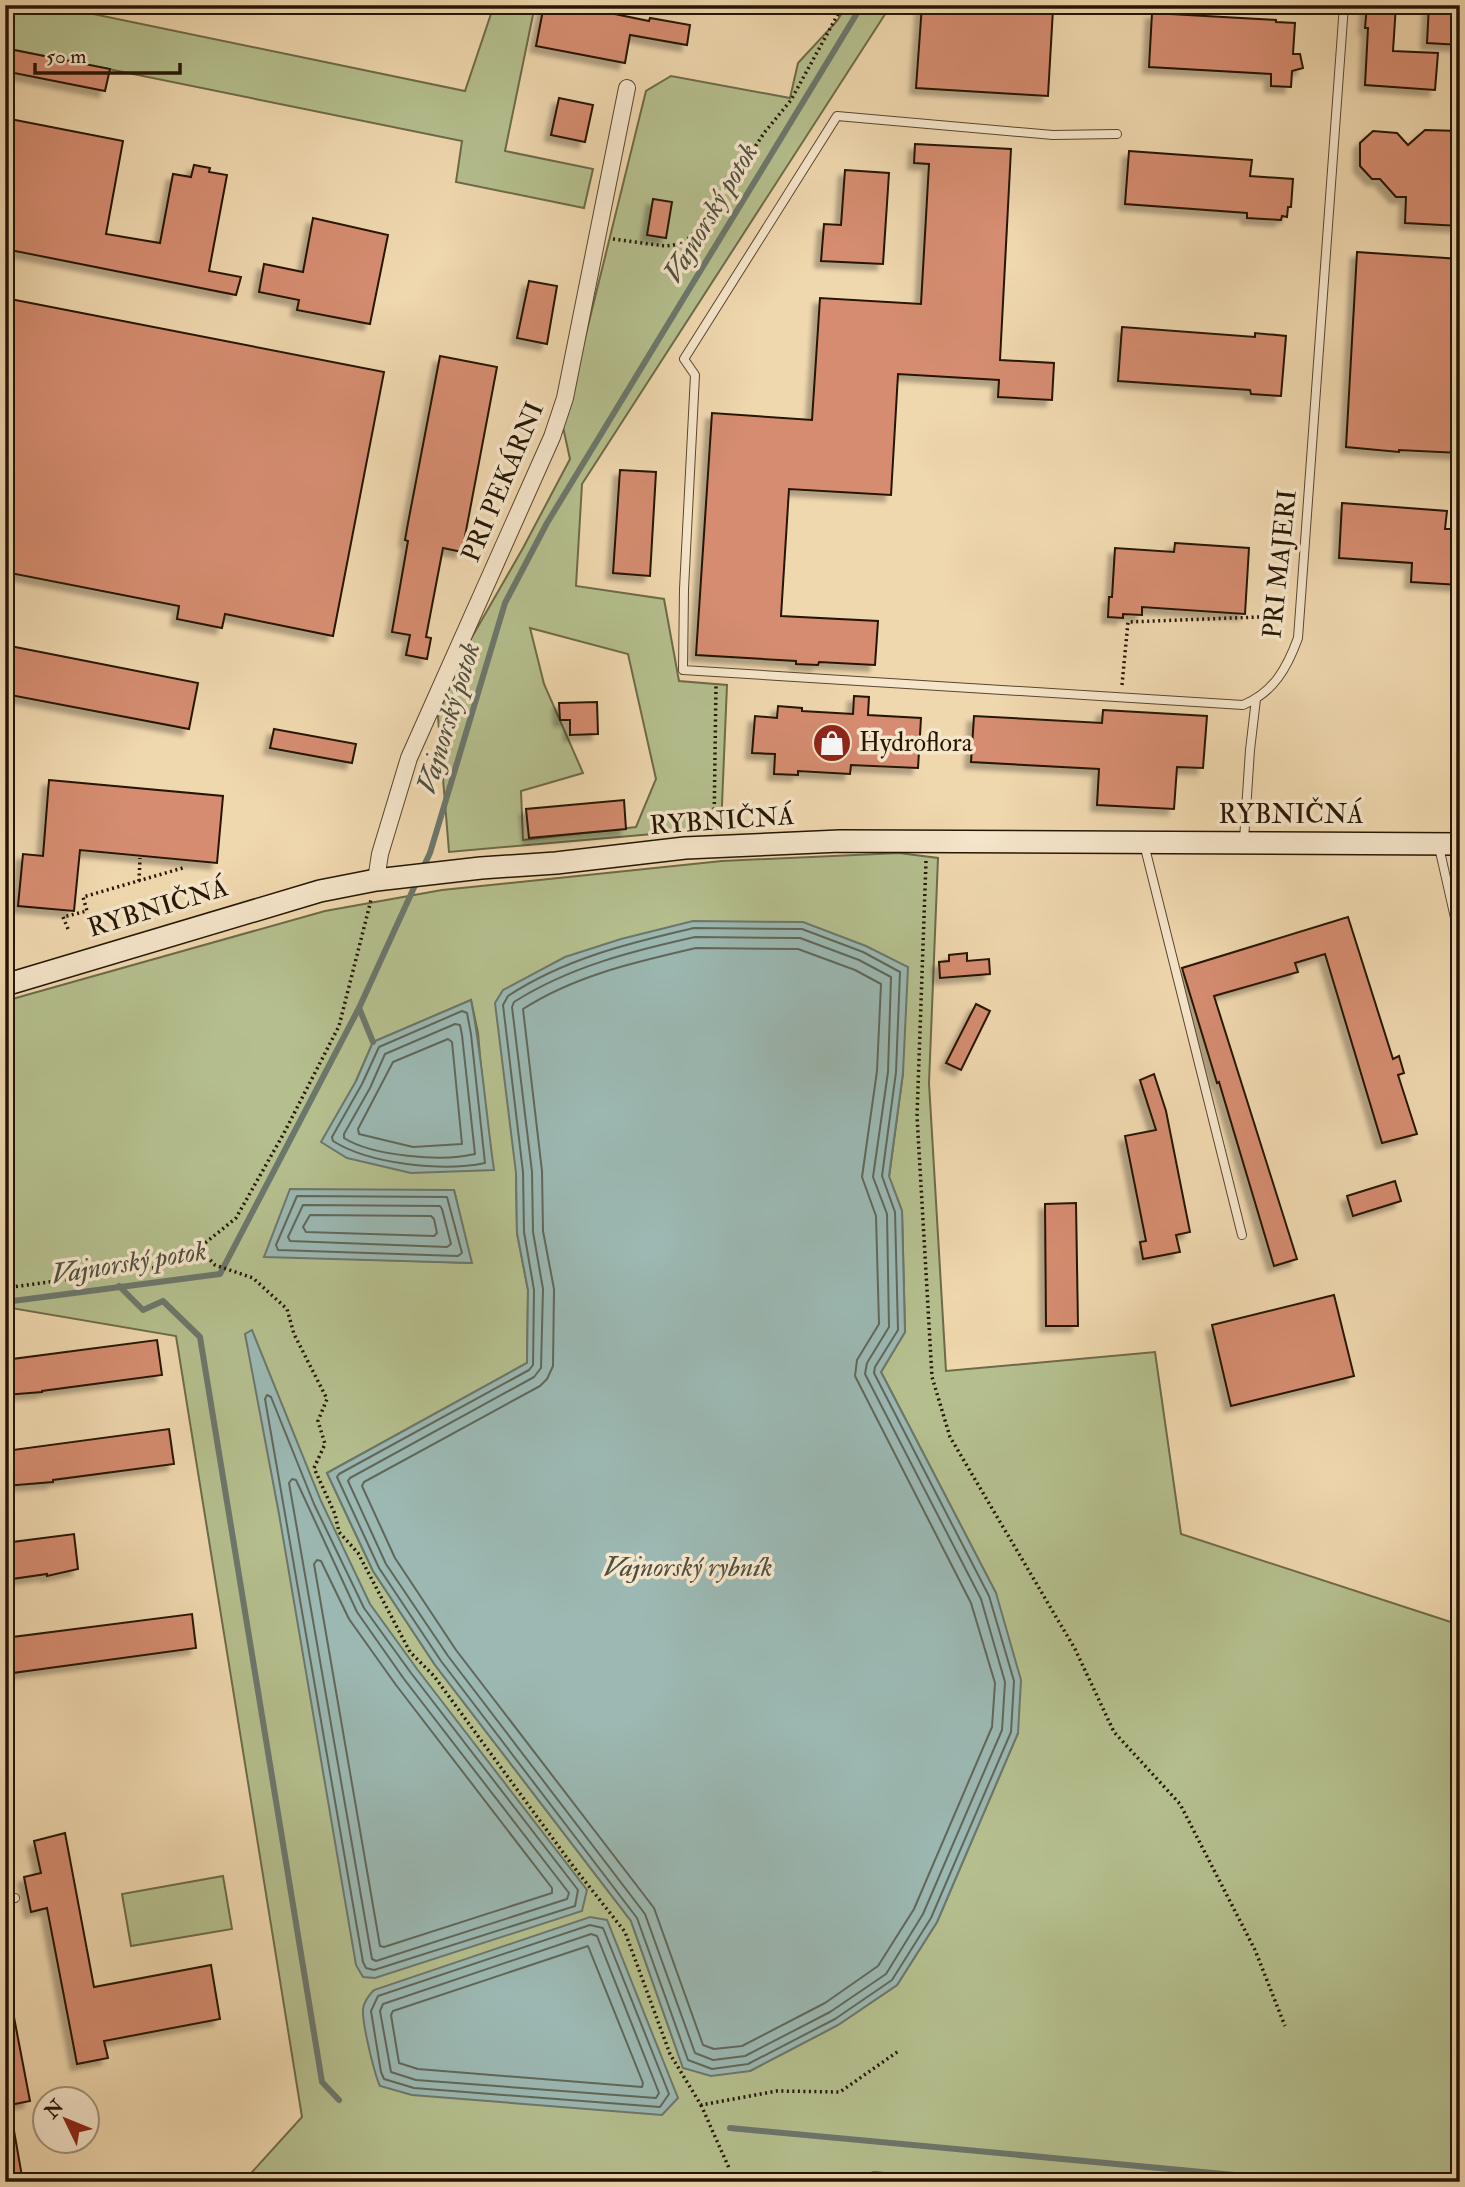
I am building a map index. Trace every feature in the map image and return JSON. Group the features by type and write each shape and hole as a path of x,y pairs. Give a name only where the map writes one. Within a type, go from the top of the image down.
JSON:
{"main road":[{"name":"RYBNIČNÁ","path":"5,985 255,908 320,891 376,880 708,846 839,841 1449,844"}],"street":[{"name":"PRI PEKÁRNI","path":"376,880 380,854 409,758 552,437 565,398 627,88"}],"lane":[{"name":"PRI MAJERI","path":"1256,699 1287,667 1298,638 1344,5"},
{"path":"1117,134 1053,135 837,116 684,359 695,375 684,589 683,670 1243,705 1256,699"},
{"path":"1244,843 1256,699"},
{"path":"1144,843 1242,1235"},
{"path":"1449,844 1441,863 1460,940"},
{"path":"5,1900 15,1898"}],"path":[{"path":"597,237 665,246 680,244 689,238 711,215 764,133 795,94 843,5"},
{"path":"1121,698 1128,622 1259,617"},
{"path":"714,829 716,672"},
{"path":"927,841 916,1116 932,1377 946,1425 950,1437 1075,1649 1114,1732 1180,1804 1255,1950 1284,2026"},
{"path":"139,881 140,858"},
{"path":"68,929 62,917 87,911 83,897 186,867"},
{"path":"5,1288 175,1265 236,1218 284,1133 339,1026 376,880"},
{"path":"199,1248 215,1265 253,1278 287,1309 294,1334 327,1399 318,1421 325,1444 314,1468 335,1514 339,1532 358,1553 410,1652 434,1676 573,1866 625,1932 670,2054 701,2105 729,2168"},
{"path":"701,2105 777,2091 841,2092 900,2050"}],"green space":[{"path":"5,5 50,5 465,91 494,5 535,5 505,151 593,169 584,208 456,182 462,141 5,48"},
{"path":"847,5 891,5 582,484 576,586 664,599 679,681 727,685 721,828 449,852 438,717 464,651 570,459 563,427 646,91 671,76 790,98 798,63 837,21","holes":["530,628 628,654 656,779 636,827 523,840 521,791 583,773 544,684"]},
{"path":"899,853 938,858 929,1083 946,1371 1155,1352 1181,1534 1460,1625 1460,2182 981,2182 874,2172 838,2182 243,2182 302,2117 176,1336 5,1307 5,1001 325,911 442,890 722,861","holes":["471,1000 478,1033 483,1090 356,1081 373,1042","903,1073 889,1177 902,1211 905,1332 881,1372 996,1593 1018,1733 937,1922 897,1985 838,2025 750,2071 683,2067 631,1921 435,1665 373,1571 327,1473 527,1363 528,1290 517,1233 516,1173","454,1190 471,1263 264,1256"]},
{"path":"223,1876 232,1929 131,1946 122,1894"}],"water":[{"name":"Vajnorský rybník","path":"693,921 803,922 866,946 908,967 903,1073 889,1176 902,1211 905,1332 881,1372 996,1593 1021,1680 1018,1733 937,1922 897,1985 838,2025 750,2071 711,2076 683,2068 631,1921 435,1665 373,1571 327,1473 527,1363 528,1290 517,1233 516,1173 495,1003 503,990 565,957 621,939"},
{"path":"471,1000 494,1170 411,1173 347,1158 321,1142 356,1081 373,1042"},
{"path":"290,1189 454,1190 472,1263 264,1257"},
{"path":"252,1330 321,1501 370,1604 587,1890 582,1911 375,1978 363,1977 356,1965 279,1514 245,1334"},
{"path":"590,1917 607,1920 678,2098 662,2115 412,2095 380,2086 363,2016 364,2004 374,1990"}],"building":[{"path":"544,5 571,5 649,21 650,18 690,25 687,45 630,35 625,63 536,46"},
{"path":"922,5 997,5 1053,9 1048,96 916,88"},
{"path":"1367,5 1396,5 1393,51 1438,53 1435,90 1365,85"},
{"path":"1429,5 1451,5 1451,15 1460,16 1460,45 1427,43"},
{"path":"1152,13 1295,23 1293,54 1300,54 1303,68 1292,71 1291,87 1271,86 1271,74 1149,67"},
{"path":"14,50 110,69 105,91 9,72"},
{"path":"559,98 593,105 585,142 551,135"},
{"path":"5,118 123,141 106,234 160,243 173,174 191,177 194,165 210,168 209,172 227,175 209,271 241,277 236,295 5,249"},
{"path":"1425,130 1460,131 1460,226 1405,223 1406,197 1396,197 1380,179 1372,179 1360,166 1360,143 1373,131 1397,133 1408,145"},
{"path":"915,144 1011,149 1000,360 1054,363 1052,400 998,397 999,380 898,374 891,495 789,489 781,616 878,621 875,665 819,662 818,665 796,664 796,661 696,655 712,413 812,420 820,298 921,304 929,164 914,163"},
{"path":"1129,151 1252,160 1250,176 1293,179 1291,207 1288,207 1287,217 1282,216 1281,220 1247,218 1247,213 1125,204"},
{"path":"845,170 889,173 883,264 821,261 824,224 841,225"},
{"path":"653,199 672,202 666,238 647,235"},
{"path":"313,218 388,235 370,324 297,310 299,300 259,292 264,264 303,272"},
{"path":"1357,252 1460,259 1460,453 1399,452 1346,447"},
{"path":"529,281 557,286 547,344 517,338"},
{"path":"5,298 384,372 333,636 225,614 222,628 177,619 179,606 5,572"},
{"path":"1122,327 1255,337 1255,333 1286,336 1281,396 1251,394 1250,390 1118,381"},
{"path":"440,356 497,367 462,552 443,548 426,637 431,638 427,659 406,655 410,635 392,632 408,541 405,540"},
{"path":"620,470 656,472 650,576 613,573"},
{"path":"1342,503 1447,511 1445,529 1460,529 1460,585 1411,582 1412,563 1339,558"},
{"path":"1175,543 1249,548 1245,614 1142,607 1142,615 1123,614 1123,618 1108,617 1115,548 1174,552"},
{"path":"5,645 198,683 189,729 5,694"},
{"name":"Hydroflora","path":"854,696 869,697 868,715 921,718 918,768 851,765 850,774 798,771 798,775 774,774 775,754 752,753 755,716 777,718 778,706 802,708 802,711 853,714"},
{"path":"597,702 598,734 570,735 570,720 560,720 559,703"},
{"path":"1103,710 1207,716 1203,768 1177,767 1174,809 1097,805 1099,769 971,762 974,716 1102,723"},
{"path":"274,729 356,744 352,763 270,748"},
{"path":"49,780 223,796 217,863 80,850 74,911 18,906 23,854 43,856"},
{"path":"624,800 626,829 529,838 526,809"},
{"path":"1348,917 1393,1059 1399,1056 1404,1073 1398,1075 1417,1134 1382,1143 1325,954 1295,963 1298,972 1214,996 1297,1259 1274,1266 1182,968"},
{"path":"967,953 967,961 989,959 990,974 940,978 939,962 949,961 949,955"},
{"path":"976,1004 990,1011 961,1070 946,1063"},
{"path":"1154,1074 1166,1111 1190,1232 1176,1235 1180,1252 1143,1259 1140,1242 1146,1241 1125,1136 1156,1130 1140,1080"},
{"path":"1395,1181 1401,1201 1353,1216 1347,1196"},
{"path":"1076,1203 1078,1326 1046,1326 1045,1204"},
{"path":"1334,1295 1354,1376 1231,1406 1212,1325"},
{"path":"157,1340 162,1375 5,1395 5,1360"},
{"path":"169,1429 174,1464 53,1482 5,1486 5,1451"},
{"path":"74,1534 78,1569 47,1576 5,1580 5,1543"},
{"path":"192,1614 196,1648 5,1674 5,1638"},
{"path":"65,1833 94,1987 211,1965 220,2019 104,2041 108,2058 77,2064 47,1908 31,1912 24,1877 41,1873 34,1841"},
{"path":"13,2012 30,2101 5,2106 5,2013"},
{"path":"5,2125 13,2125 23,2182 5,2182"}],"waterway":[{"name":"Vajnorský potok","path":"421,872 430,853 505,603 547,523 862,5"},
{"name":"Vajnorský potok","path":"5,1302 220,1274 359,1008 417,881"},
{"path":"359,1008 373,1042"},
{"path":"119,1286 143,1310 163,1301 200,1337 322,2082 339,2100"},
{"path":"730,2128 1310,2182"}],"place":[{"name":"Hydroflora","path":"832,743"}]}
